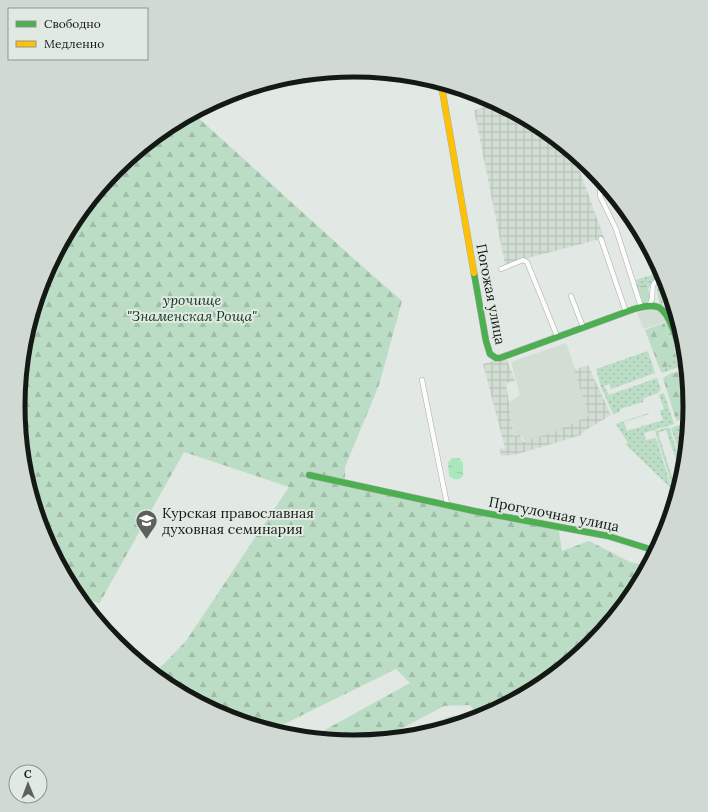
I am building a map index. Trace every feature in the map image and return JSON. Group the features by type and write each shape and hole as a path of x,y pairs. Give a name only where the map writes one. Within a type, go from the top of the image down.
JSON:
{"street":[{"name":"Погожая улица","path":"442,89 486,341 490,354 496,358 500,358 557,336 649,305"},
{"path":"600,188 600,196 616,229 641,307"},
{"path":"601,239 626,312"},
{"path":"501,269 523,260 527,262 557,336"},
{"path":"658,280 653,284 652,298 649,305 662,309 666,314 678,347"},
{"path":"571,296 583,327"},
{"path":"422,380 447,504"},
{"name":"Прогулочная улица","path":"309,475 635,542 651,549"}],"shaded area":[{"path":"489,106 500,111 537,132 575,163 581,174 604,238 505,264 474,110"},
{"path":"657,309 663,314 667,321 644,329 637,313"},
{"path":"566,343 592,416 566,428 526,443 521,436 515,438 509,403 520,395 511,362"},
{"path":"506,357 515,381 506,383 514,436 520,435 523,442 554,432 589,416 574,370 588,365 611,415 584,431 581,435 518,454 501,456 500,449 505,448 483,364"},
{"path":"453,715 457,719 439,724 419,729"}],"green space":[{"name":"урочище \"Знаменская Роща\"","path":"197,117 402,301 379,385 345,467 345,481 558,525 562,551 589,541 630,562 642,565 628,589 587,639 537,680 500,701 475,712 470,705 444,706 395,732 376,734 354,735 319,733 410,683 396,669 279,726 248,718 208,701 171,680 158,670 186,641 289,487 184,452 99,604 86,598 69,570 50,532 36,491 28,449 25,406 31,342 42,300 50,280 69,241 80,223 121,173 171,132"},
{"path":"652,267 657,278 651,284 637,287 636,280 652,275 650,268"},
{"path":"659,281 664,296 663,305 660,306 656,284"},
{"path":"651,284 648,289 651,299 643,303 637,287"},
{"path":"668,305 670,315 667,316 660,308"},
{"path":"667,322 680,366 662,373 659,367 662,370 676,355 664,323"},
{"path":"664,323 676,355 674,361 662,370 659,367 645,330"},
{"path":"648,351 655,373 611,389 610,384 604,386 609,395 657,378 661,389 658,393 644,398 643,402 620,409 620,412 613,414 601,387 596,369"},
{"path":"680,372 682,384 683,415 675,417 663,378 671,373"},
{"path":"664,393 674,424 644,433 646,440 656,438 672,490 625,444 628,443 616,424 649,413 624,422 627,431 663,420 660,411 664,409 659,395"},
{"path":"683,415 682,419 677,421 675,417"},
{"path":"682,424 679,453 671,428"},
{"path":"669,427 679,456 678,465 666,430 658,433 674,483 673,486 672,485 655,431"}],"water":[{"path":"452,458 459,458 463,463 463,476 461,478 454,479 449,476 448,463"}],"traffic: fast":[{"path":"474,273 486,341 490,354 496,358 500,358 634,309 646,306 658,307 663,311 668,318 676,339"},
{"path":"309,475 474,511 608,536 650,549"}],"traffic: slow":[{"path":"442,89 474,273"}],"place":[{"name":"Курская православная духовная семинария","path":"147,540"}]}
